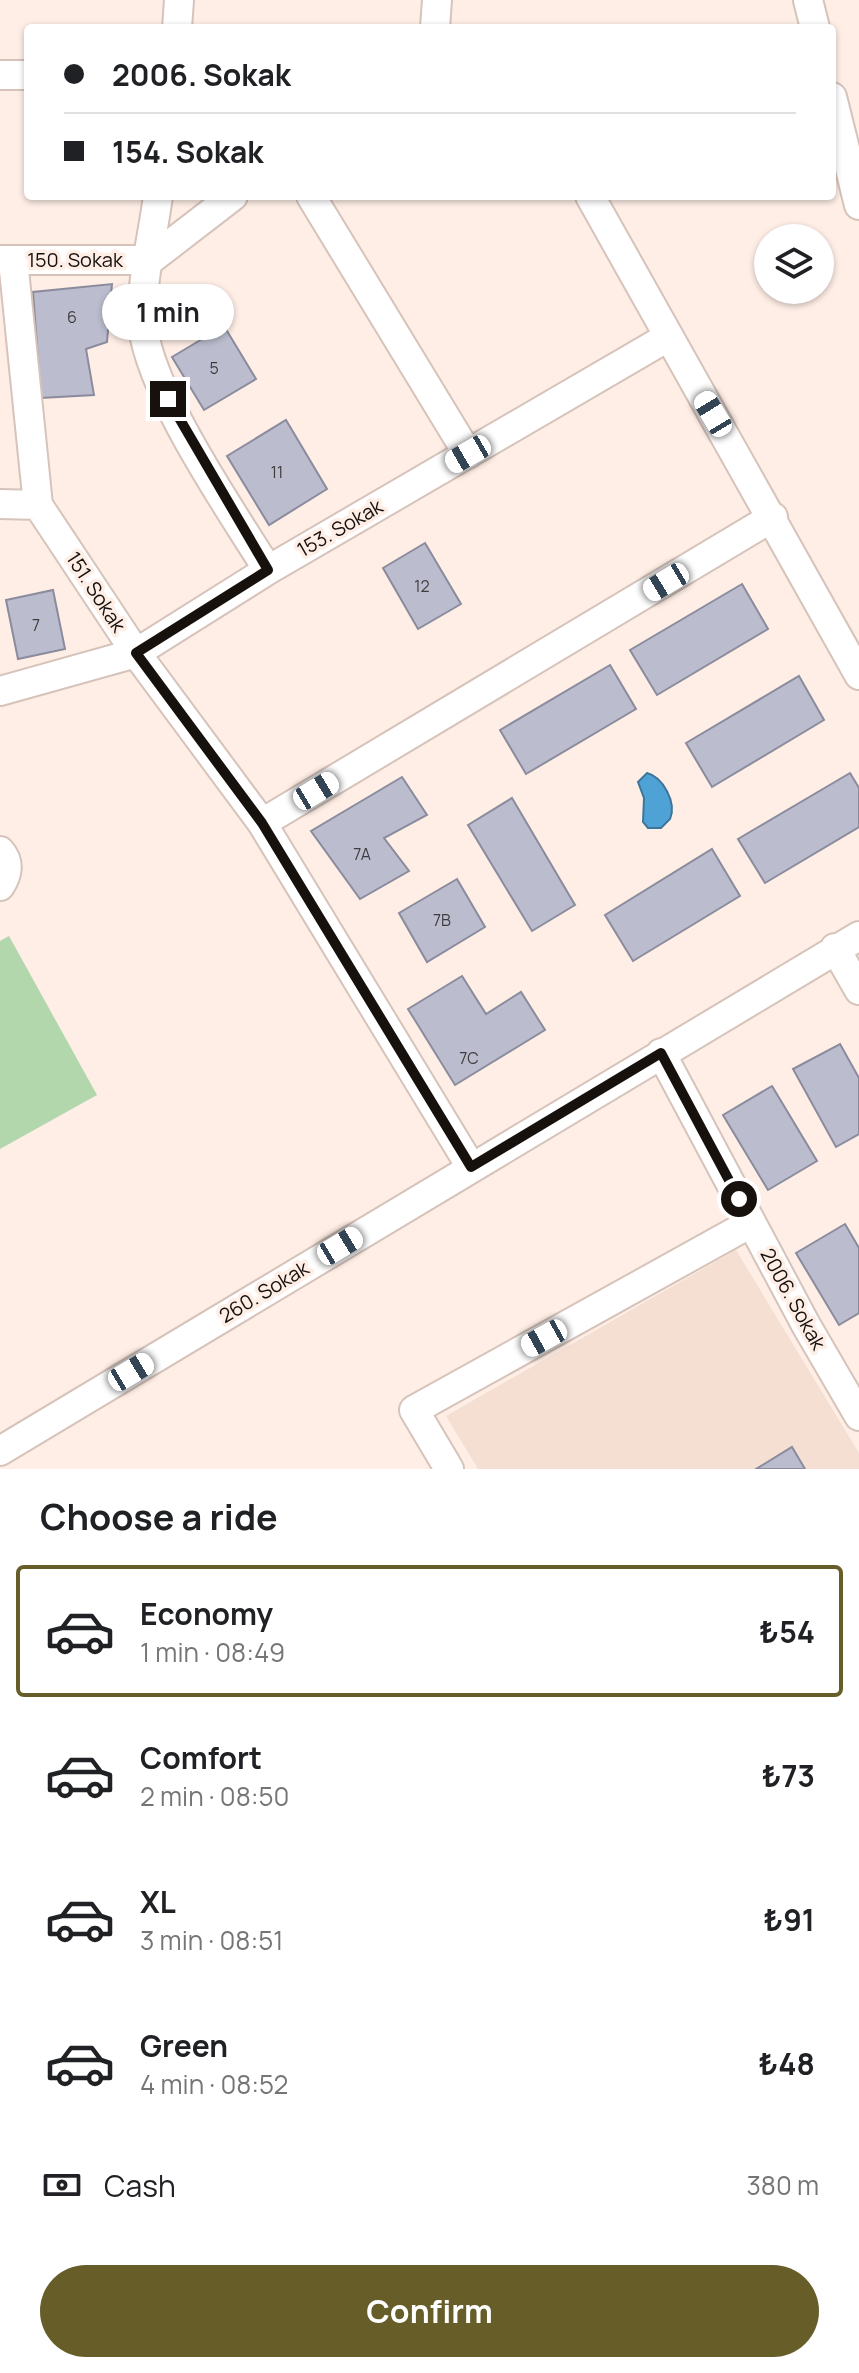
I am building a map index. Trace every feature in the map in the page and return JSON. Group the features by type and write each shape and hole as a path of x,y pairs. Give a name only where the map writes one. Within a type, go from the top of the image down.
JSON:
{"street":[{"path":"177,24 179,0"},
{"path":"435,24 437,0"},
{"path":"808,0 814,24"},
{"path":"0,75 24,75"},
{"path":"836,113 859,205"},
{"path":"158,200 142,314 154,373 209,474 268,570"},
{"path":"150,260 228,200"},
{"path":"313,200 468,454"},
{"path":"592,200 859,675"},
{"name":"150. Sokak","path":"7,260 150,260"},
{"name":"151. Sokak","path":"7,260 38,505 136,653 262,823 471,1167"},
{"name":"153. Sokak","path":"0,691 136,653 268,570 668,337"},
{"path":"0,504 38,505"},
{"path":"262,823 773,517"},
{"path":"0,851 6,858 7,876 0,886"},
{"path":"847,942 859,990"},
{"name":"260. Sokak","path":"0,1451 847,942"},
{"name":"2006. Sokak","path":"661,1053 859,1416"},
{"path":"449,1469 414,1410 751,1223"}],"shaded area":[{"path":"736,1250 859,1453 859,1469 478,1469 446,1416"}],"green space":[{"path":"9,936 97,1095 0,1149 0,941"}],"water":[{"path":"647,773 663,785 670,798 672,813 661,828 648,828 643,822 644,798 638,782"}],"building":[{"path":"112,284 107,342 86,349 94,395 41,398 33,292"},
{"path":"224,326 256,379 204,410 172,357"},
{"path":"286,420 327,489 269,525 227,456"},
{"path":"425,543 461,604 418,629 383,568"},
{"path":"742,584 768,629 657,695 630,650"},
{"path":"53,590 65,649 18,659 6,600"},
{"path":"610,665 636,709 526,774 500,730"},
{"path":"799,676 824,720 712,787 686,743"},
{"path":"850,773 859,788 859,827 765,883 738,839"},
{"path":"402,777 427,815 384,838 409,871 360,899 311,831"},
{"path":"512,798 575,905 532,931 468,825"},
{"path":"712,849 740,896 633,961 605,915"},
{"path":"457,879 485,927 427,962 399,913"},
{"path":"462,976 486,1014 521,992 545,1030 455,1085 408,1009"},
{"path":"840,1044 859,1078 859,1134 836,1147 793,1069"},
{"path":"772,1086 817,1161 768,1190 723,1115"},
{"path":"845,1224 859,1248 859,1313 839,1325 796,1253"},
{"path":"792,1447 805,1469 756,1469"}],"route":[{"path":"168,399 209,474 268,570 136,653 262,823 471,1167 661,1053 739,1199"}]}
